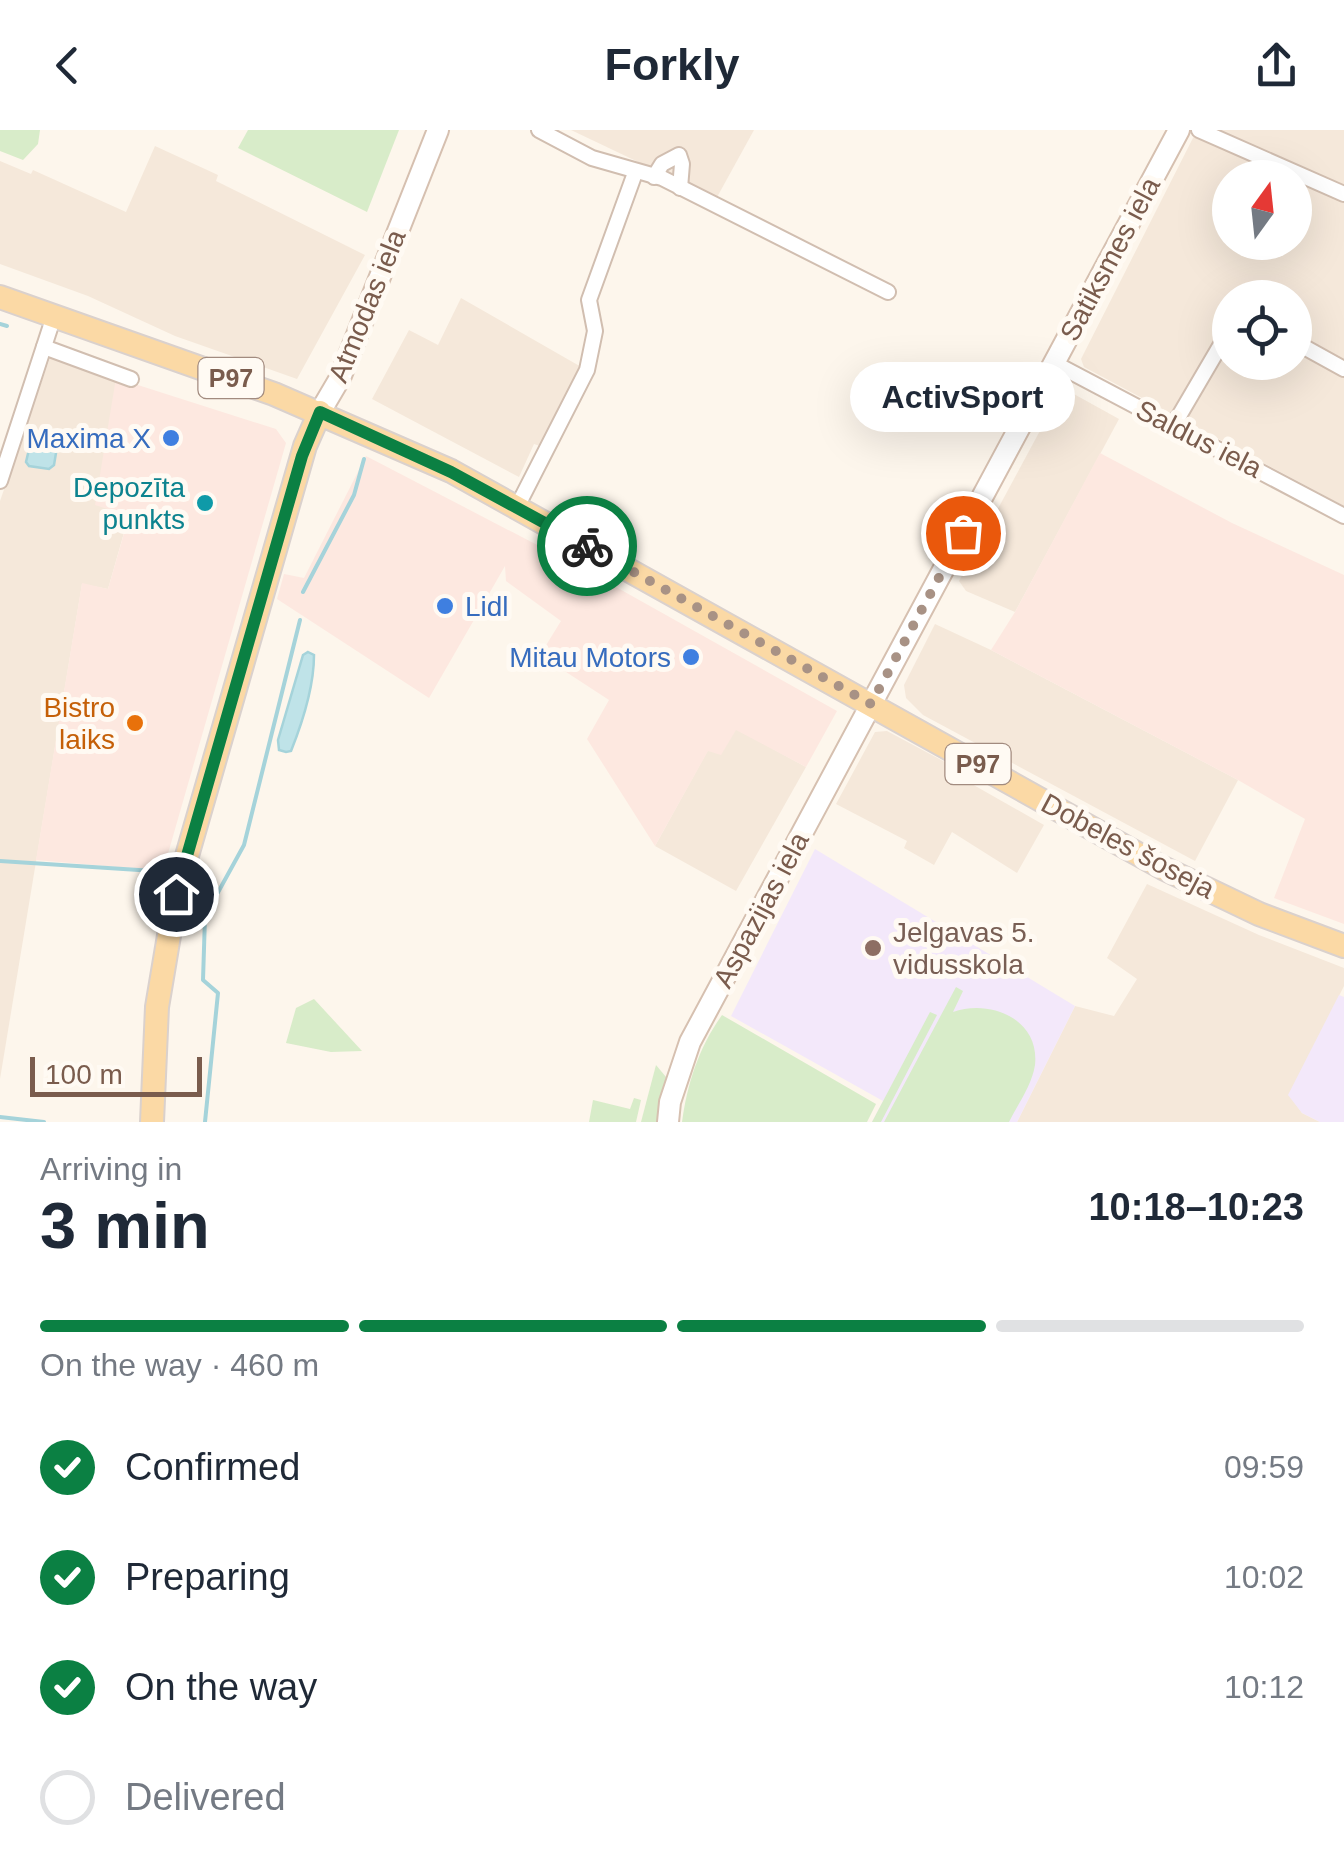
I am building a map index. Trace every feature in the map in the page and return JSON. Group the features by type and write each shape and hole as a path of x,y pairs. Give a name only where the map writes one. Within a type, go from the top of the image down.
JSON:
{"main road":[{"name":"Dobeles šoseja","path":"0,297 320,412 451,472 1163,868 1260,914 1344,946"},
{"name":"Atmodas iela","path":"152,1122 157,1007 176,894 302,456 320,412"}],"street":[{"name":"Atmodas iela","path":"320,412 343,372 438,130"},
{"path":"538,130 592,158 680,188 888,292"},
{"name":"Satiksmes iela","path":"871,704 1179,130"},
{"path":"1198,130 1344,194"},
{"path":"654,177 662,164 679,155 680,188"},
{"path":"517,508 586,370 595,331 589,300 635,173"},
{"path":"0,481 54,316"},
{"path":"44,347 131,379"},
{"path":"1312,351 1344,369"},
{"path":"1170,426 1180,416 1212,360"},
{"name":"Saldus iela","path":"1054,363 1344,516"},
{"name":"Aspazijas iela","path":"668,1122 670,1102 690,1042 871,704"}],"shaded area":[{"path":"571,130 754,130 716,199"},
{"path":"1197,130 1344,130 1344,506 1084,367 1081,359"},
{"path":"155,146 218,175 216,181 365,255 297,379 175,336 88,296 0,264 0,161 31,174 33,170 126,212"},
{"path":"461,298 583,368 540,446 534,444 519,477 372,399 409,330 438,345"},
{"path":"51,355 116,378 129,515 108,589 82,584 0,1079 0,501"},
{"path":"116,378 276,429 286,443 163,871 36,860 82,583 108,589 129,516 95,505"},
{"path":"1063,388 1119,419 1015,612 966,591 959,581"},
{"path":"1100,453 1232,523 1344,575 1344,924 1274,898 1305,819 991,650"},
{"path":"366,456 591,573 837,711 806,767 736,730 721,755 708,751 655,846 587,739 609,700 540,655 561,621 506,581 505,566 429,698 277,599 284,574 304,578"},
{"path":"935,624 1238,780 1195,861 923,715 906,698 904,685"},
{"path":"736,729 806,767 736,891 655,846 708,750"},
{"path":"887,731 945,762 949,771 1044,825 1017,873 952,832 934,865 904,848 907,841 836,804 875,732"},
{"name":"Jelgavas 5. vidusskola","path":"815,849 1075,1006 1017,1122 872,1122 883,1101 731,1016"},
{"path":"1147,884 1344,968 1344,986 1289,1095 1302,1113 1320,1122 1017,1122 1075,1006 1114,1016 1137,979 1107,958"},
{"path":"1339,995 1344,997 1344,1122 1320,1122 1302,1113 1288,1095"}],"green space":[{"path":"0,130 40,130 38,144 23,160 0,151"},
{"path":"248,130 399,130 367,212 238,148"},
{"path":"956,987 963,991 953,1012 982,1008 996,1011 1021,1024 1029,1035 1035,1065 1024,1094 1009,1122 884,1122"},
{"path":"314,999 362,1051 331,1052 286,1043 296,1008"},
{"path":"930,1012 937,1015 881,1122 872,1122"},
{"path":"722,1015 876,1104 867,1122 682,1122 695,1066"},
{"path":"656,1065 666,1077 658,1122 641,1122"},
{"path":"634,1098 641,1100 636,1122 589,1122 593,1100 630,1109"}],"water":[{"path":"36,432 58,441 54,465 49,469 26,462"},
{"path":"303,655 314,655 310,692 291,751 286,752 279,750 278,740"}],"waterway":[{"path":"0,324 7,326"},
{"path":"303,592 354,495 364,459"},
{"path":"209,902 244,845 300,620"},
{"path":"0,861 154,871"},
{"path":"205,917 203,980 218,993 205,1122"},
{"path":"0,1117 44,1122"}],"way so far":[{"path":"587,546 871,704 963,533"}],"place":[{"name":"Maxima X","path":"171,438"},
{"name":"Depozīta punkts","path":"205,503"},
{"name":"ActivSport","path":"963,533"},
{"name":"Lidl","path":"445,606"},
{"name":"Mitau Motors","path":"691,657"},
{"name":"Bistro laiks","path":"135,723"},
{"name":"Jelgavas 5. vidusskola","path":"873,948"}],"route":[{"path":"176,894 302,456 320,412 451,472 587,546"}]}
